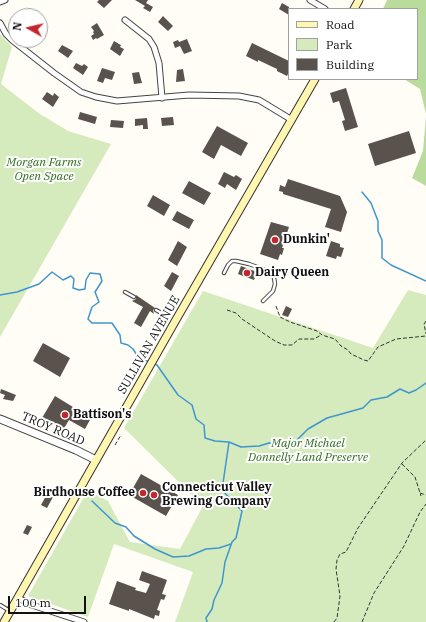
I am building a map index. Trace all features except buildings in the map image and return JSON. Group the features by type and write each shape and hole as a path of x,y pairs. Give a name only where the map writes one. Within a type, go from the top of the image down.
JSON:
{"main road":[{"name":"SULLIVAN AVENUE","path":"4,622 314,80"}],"street":[{"path":"0,2 4,0"},
{"path":"310,0 323,8"},
{"path":"125,20 149,39 154,47 159,63 162,98"},
{"path":"0,23 6,34 12,40 70,85 81,92 96,97 117,101 189,96 239,96 259,100 292,120"},
{"name":"TROY ROAD","path":"0,419 76,450 96,460"},
{"path":"18,598 32,605 84,622"}],"lane":[{"path":"224,273 232,261 249,264 271,272 275,284 273,291 263,301"},
{"path":"125,292 134,297"},
{"path":"156,310 163,314"},
{"path":"0,605 10,611"}],"path":[{"path":"276,306 280,317 335,339 351,354 364,360 368,360 378,347 396,339 426,335 424,324 426,321"},
{"path":"227,310 236,313 242,319 275,341 284,345 292,345 300,339 314,339 322,335"},
{"path":"115,445 120,435"},
{"path":"334,622 338,618 340,596 336,569 337,560 340,554 346,552 358,528 402,463 426,440"},
{"path":"402,463 412,472 415,477 421,496"},
{"path":"420,493 426,495"},
{"path":"362,622 374,593 404,546 420,512 426,504"}],"green space":[{"path":"387,0 426,0 426,114 420,89 406,80 418,80 418,8 383,8"},
{"name":"Morgan Farms Open Space","path":"0,34 8,43 8,48 12,48 1,84 40,114 68,131 111,144 0,337"},
{"path":"426,116 426,186 412,178 423,151"},
{"name":"Major Michael Donnelly Land Preserve","path":"408,290 426,295 426,622 175,622 193,572 114,544 88,617 28,596 88,490 108,501 130,542 180,549 203,506 124,428 203,291 373,348"}],"waterway":[{"path":"362,192 371,203 378,221 378,231 382,240 382,258 391,265 426,281"},
{"path":"0,295 17,292 39,284 52,272 63,280 71,276 74,279 73,288 79,290 85,289 86,280 90,273 100,274 102,281 95,292 99,302 92,307 88,319 92,323 112,323 120,335 121,343 128,345 133,349 139,358 150,362"},
{"path":"154,364 157,365 178,395 192,405 196,419 204,425 205,438 215,441 229,442 241,447 259,446 269,443 292,445 308,429 327,418 363,408 371,400 387,397 400,389 409,393 426,383"},
{"path":"207,622 206,618 212,609 214,600 222,583 225,562 232,542 236,538 242,511 222,490 229,442"},
{"path":"92,501 115,523 126,527 134,536 155,549 173,557 189,556 206,549 219,548 231,544"}],"place":[{"name":"Dunkin'","path":"275,240"},
{"name":"Dairy Queen","path":"247,273"},
{"name":"Battison's","path":"65,415"},
{"name":"Birdhouse Coffee","path":"143,493"},
{"name":"Connecticut Valley Brewing Company","path":"154,495"}]}
